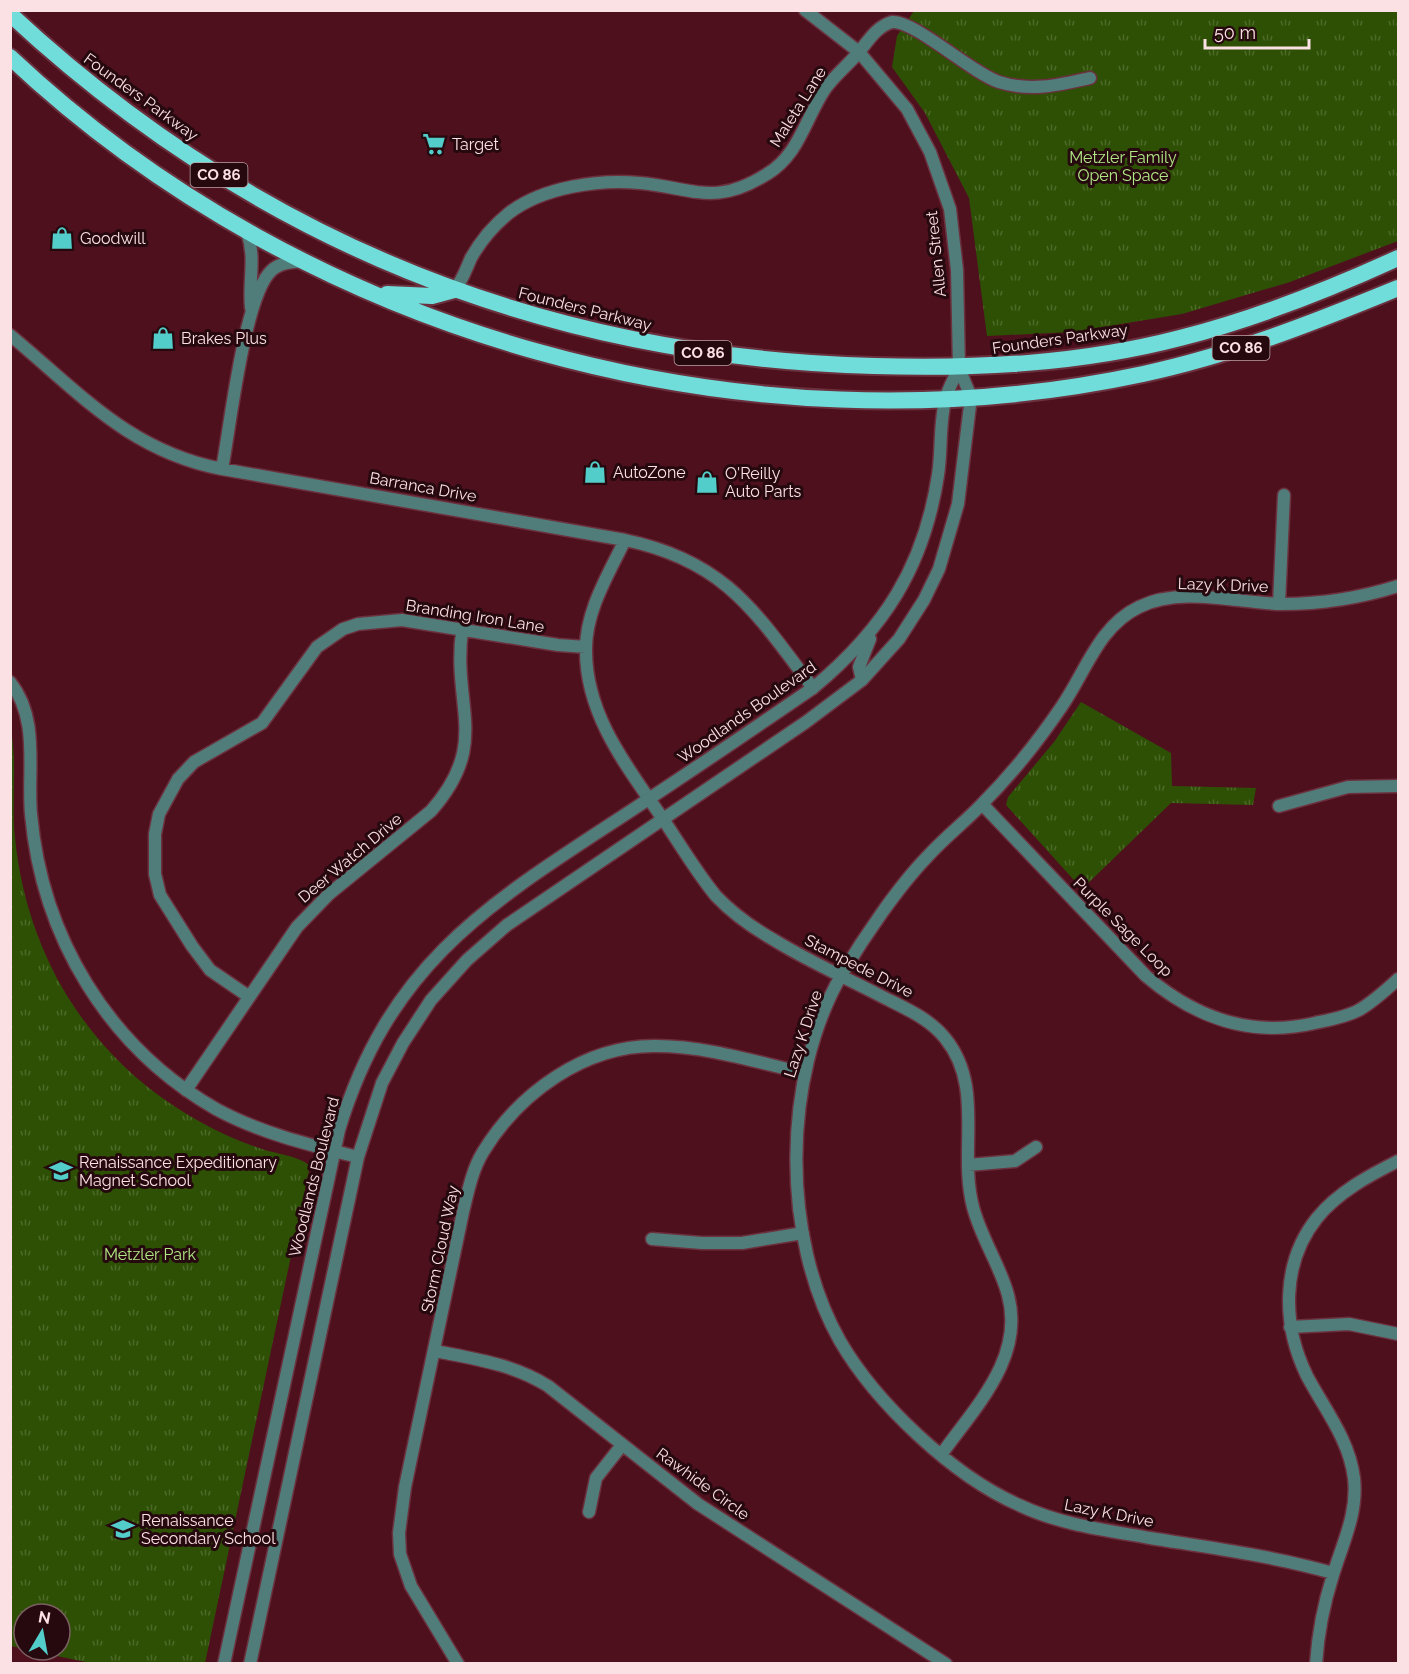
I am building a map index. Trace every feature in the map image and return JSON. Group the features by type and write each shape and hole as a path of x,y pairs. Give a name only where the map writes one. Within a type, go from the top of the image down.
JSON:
{"highway":[{"name":"Founders Parkway","path":"10,14 89,84 154,132 239,188 344,245 454,290 572,327 646,344 721,356 842,366 959,368 1054,360 1177,339 1252,318 1398,258"},
{"name":"CO 86","path":"10,57 69,108 154,171 246,230 306,261 374,293 498,339 600,367 660,380 768,395 846,400 946,399 1050,389 1181,366 1307,325 1398,288"},
{"path":"374,293 432,296 444,295 454,290"}],"street":[{"name":"Allen Street","path":"805,10 859,52 907,109 930,152 945,192 956,252 959,368"},
{"name":"Maleta Lane","path":"454,290 475,251 490,233 510,212 535,199 585,185 614,183 639,183 698,194 714,194 752,183 767,175 788,158 825,90 878,30 895,21 907,25 977,72 1000,82 1041,87 1090,78"},
{"path":"246,230 253,253 249,289 251,311"},
{"path":"222,469 251,311 263,282 274,269 288,263 306,261"},
{"name":"Barranca Drive","path":"10,335 127,432 173,457 222,469 625,540 679,557 726,584 758,615 813,688"},
{"path":"250,1664 358,1157 382,1083 413,1026 448,979 507,925 806,722 862,680 887,653 911,621 947,549 963,475 970,397 959,368"},
{"name":"Woodlands Boulevard","path":"224,1664 334,1151 348,1101 368,1054 393,1011 427,966 454,938 493,905 813,688 840,666 873,632 908,577 927,527 938,474 946,399 959,368"},
{"path":"1279,604 1284,495"},
{"name":"Stampede Drive","path":"625,540 597,600 585,647 587,678 594,705 607,735 716,895 744,921 777,942 920,1016 944,1036 954,1051 967,1083 968,1165 975,1214 1009,1296 1012,1320 1011,1340 999,1372 941,1455"},
{"name":"Lazy K Drive","path":"1333,1573 1272,1557 1073,1525 1012,1503 941,1455 870,1385 840,1340 823,1302 803,1233 799,1198 797,1136 804,1073 820,1024 841,975 925,858 982,804 1046,729 1065,702 1098,644 1124,616 1154,602 1181,597 1279,604 1326,603 1368,595 1398,586"},
{"name":"Branding Iron Lane","path":"248,996 210,970 179,927 160,894 155,874 153,852 159,814 166,797 194,762 262,723 317,647 343,629 380,621 402,620 462,631 585,647"},
{"name":"Deer Watch Drive","path":"186,1090 248,996 311,911 431,811 456,776 466,742 467,718 458,658 462,631"},
{"path":"862,680 859,667 873,632"},
{"path":"10,682 20,698 29,730 34,841 48,902 60,932 91,993 110,1020 135,1048 186,1090 218,1109 254,1125 358,1157"},
{"path":"1279,806 1348,787 1398,786"},
{"name":"Purple Sage Loop","path":"982,804 1146,976 1171,998 1203,1014 1260,1029 1293,1028 1358,1011 1398,979"},
{"name":"Storm Cloud Way","path":"458,1664 411,1586 400,1554 400,1512 463,1212 471,1181 483,1153 523,1102 548,1082 577,1064 627,1047 681,1047 724,1054 804,1073"},
{"path":"968,1165 1015,1161 1036,1147"},
{"path":"1316,1664 1322,1619 1333,1573 1352,1516 1354,1478 1346,1443 1302,1365 1290,1327 1288,1308 1292,1270 1306,1234 1334,1201 1366,1178 1398,1161"},
{"path":"652,1239 742,1243 803,1233"},
{"path":"1290,1327 1320,1323 1349,1324 1398,1334"},
{"name":"Rawhide Circle","path":"435,1351 525,1372 548,1386 705,1509 946,1664"},
{"path":"589,1512 596,1478 622,1445"}],"green space":[{"name":"Metzler Family Open Space","path":"914,11 1398,11 1398,241 1290,282 1182,314 1072,332 987,336 969,198 925,113 892,67 897,36"},
{"path":"1081,702 1171,753 1172,786 1256,788 1253,805 1171,803 1082,889 1006,805 1008,797 1054,742"},
{"name":"Metzler Park","path":"10,725 14,753 15,838 21,878 31,917 46,955 64,990 86,1023 111,1054 174,1106 226,1135 265,1150 299,1159 310,1166 205,1663 91,1663 72,1659 72,1602 12,1602 11,1646"}],"place":[{"name":"Target","path":"434,144"},
{"name":"Goodwill","path":"62,238"},
{"name":"Brakes Plus","path":"163,338"},
{"name":"AutoZone","path":"595,472"},
{"name":"O'Reilly Auto Parts","path":"707,482"},
{"name":"Renaissance Expeditionary Magnet School","path":"61,1171"},
{"name":"Renaissance Secondary School","path":"123,1529"}]}
